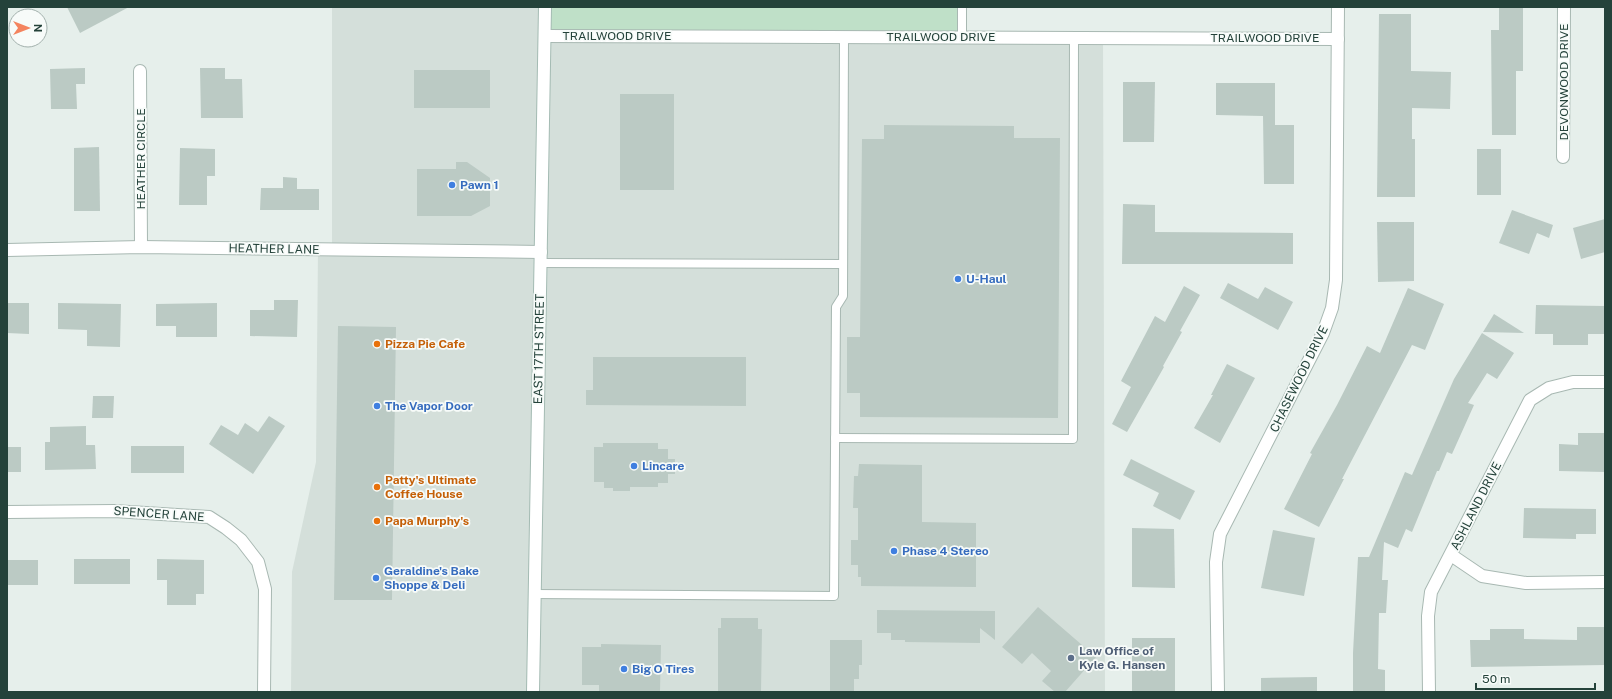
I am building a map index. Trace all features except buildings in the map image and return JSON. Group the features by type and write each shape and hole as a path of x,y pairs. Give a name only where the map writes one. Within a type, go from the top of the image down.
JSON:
{"street":[{"name":"EAST 17TH STREET","path":"533,692 545,7"},
{"name":"CHASEWOOD DRIVE","path":"1218,692 1216,562 1220,534 1323,333 1332,308 1336,280 1338,7"},
{"name":"DEVONWOOD DRIVE","path":"1563,158 1564,7"},
{"name":"TRAILWOOD DRIVE","path":"545,36 1338,39"},
{"name":"HEATHER CIRCLE","path":"140,71 141,247"},
{"name":"HEATHER LANE","path":"7,250 141,247 540,258"},
{"name":"ASHLAND DRIVE","path":"1429,692 1428,616 1431,592 1530,400 1549,388 1574,382 1605,382"},
{"name":"SPENCER LANE","path":"7,512 114,511 209,517 226,528 241,540 258,562 265,588 264,692"},
{"path":"1451,555 1482,576 1526,583 1605,582"}],"lane":[{"path":"962,7 962,37"},
{"path":"534,594 834,596 836,307 843,296 844,37"},
{"path":"835,438 1073,439 1074,38"},
{"path":"540,258 843,264"}],"shaded area":[{"path":"332,7 545,7 545,35 1103,38 1105,692 291,692 292,572 316,462 318,249 332,249"}],"green space":[{"path":"545,7 962,7 962,37 545,36"}],"place":[{"name":"Pawn 1","path":"452,185"},
{"name":"U-Haul","path":"958,279"},
{"name":"Pizza Pie Cafe","path":"377,344"},
{"name":"The Vapor Door","path":"377,406"},
{"name":"Lincare","path":"634,466"},
{"name":"Patty's Ultimate Coffee House","path":"377,487"},
{"name":"Papa Murphy's","path":"377,521"},
{"name":"Phase 4 Stereo","path":"894,551"},
{"name":"Geraldine's Bake Shoppe & Deli","path":"376,578"},
{"name":"Law Office of Kyle G. Hansen","path":"1071,658"},
{"name":"Big O Tires","path":"624,669"}]}
